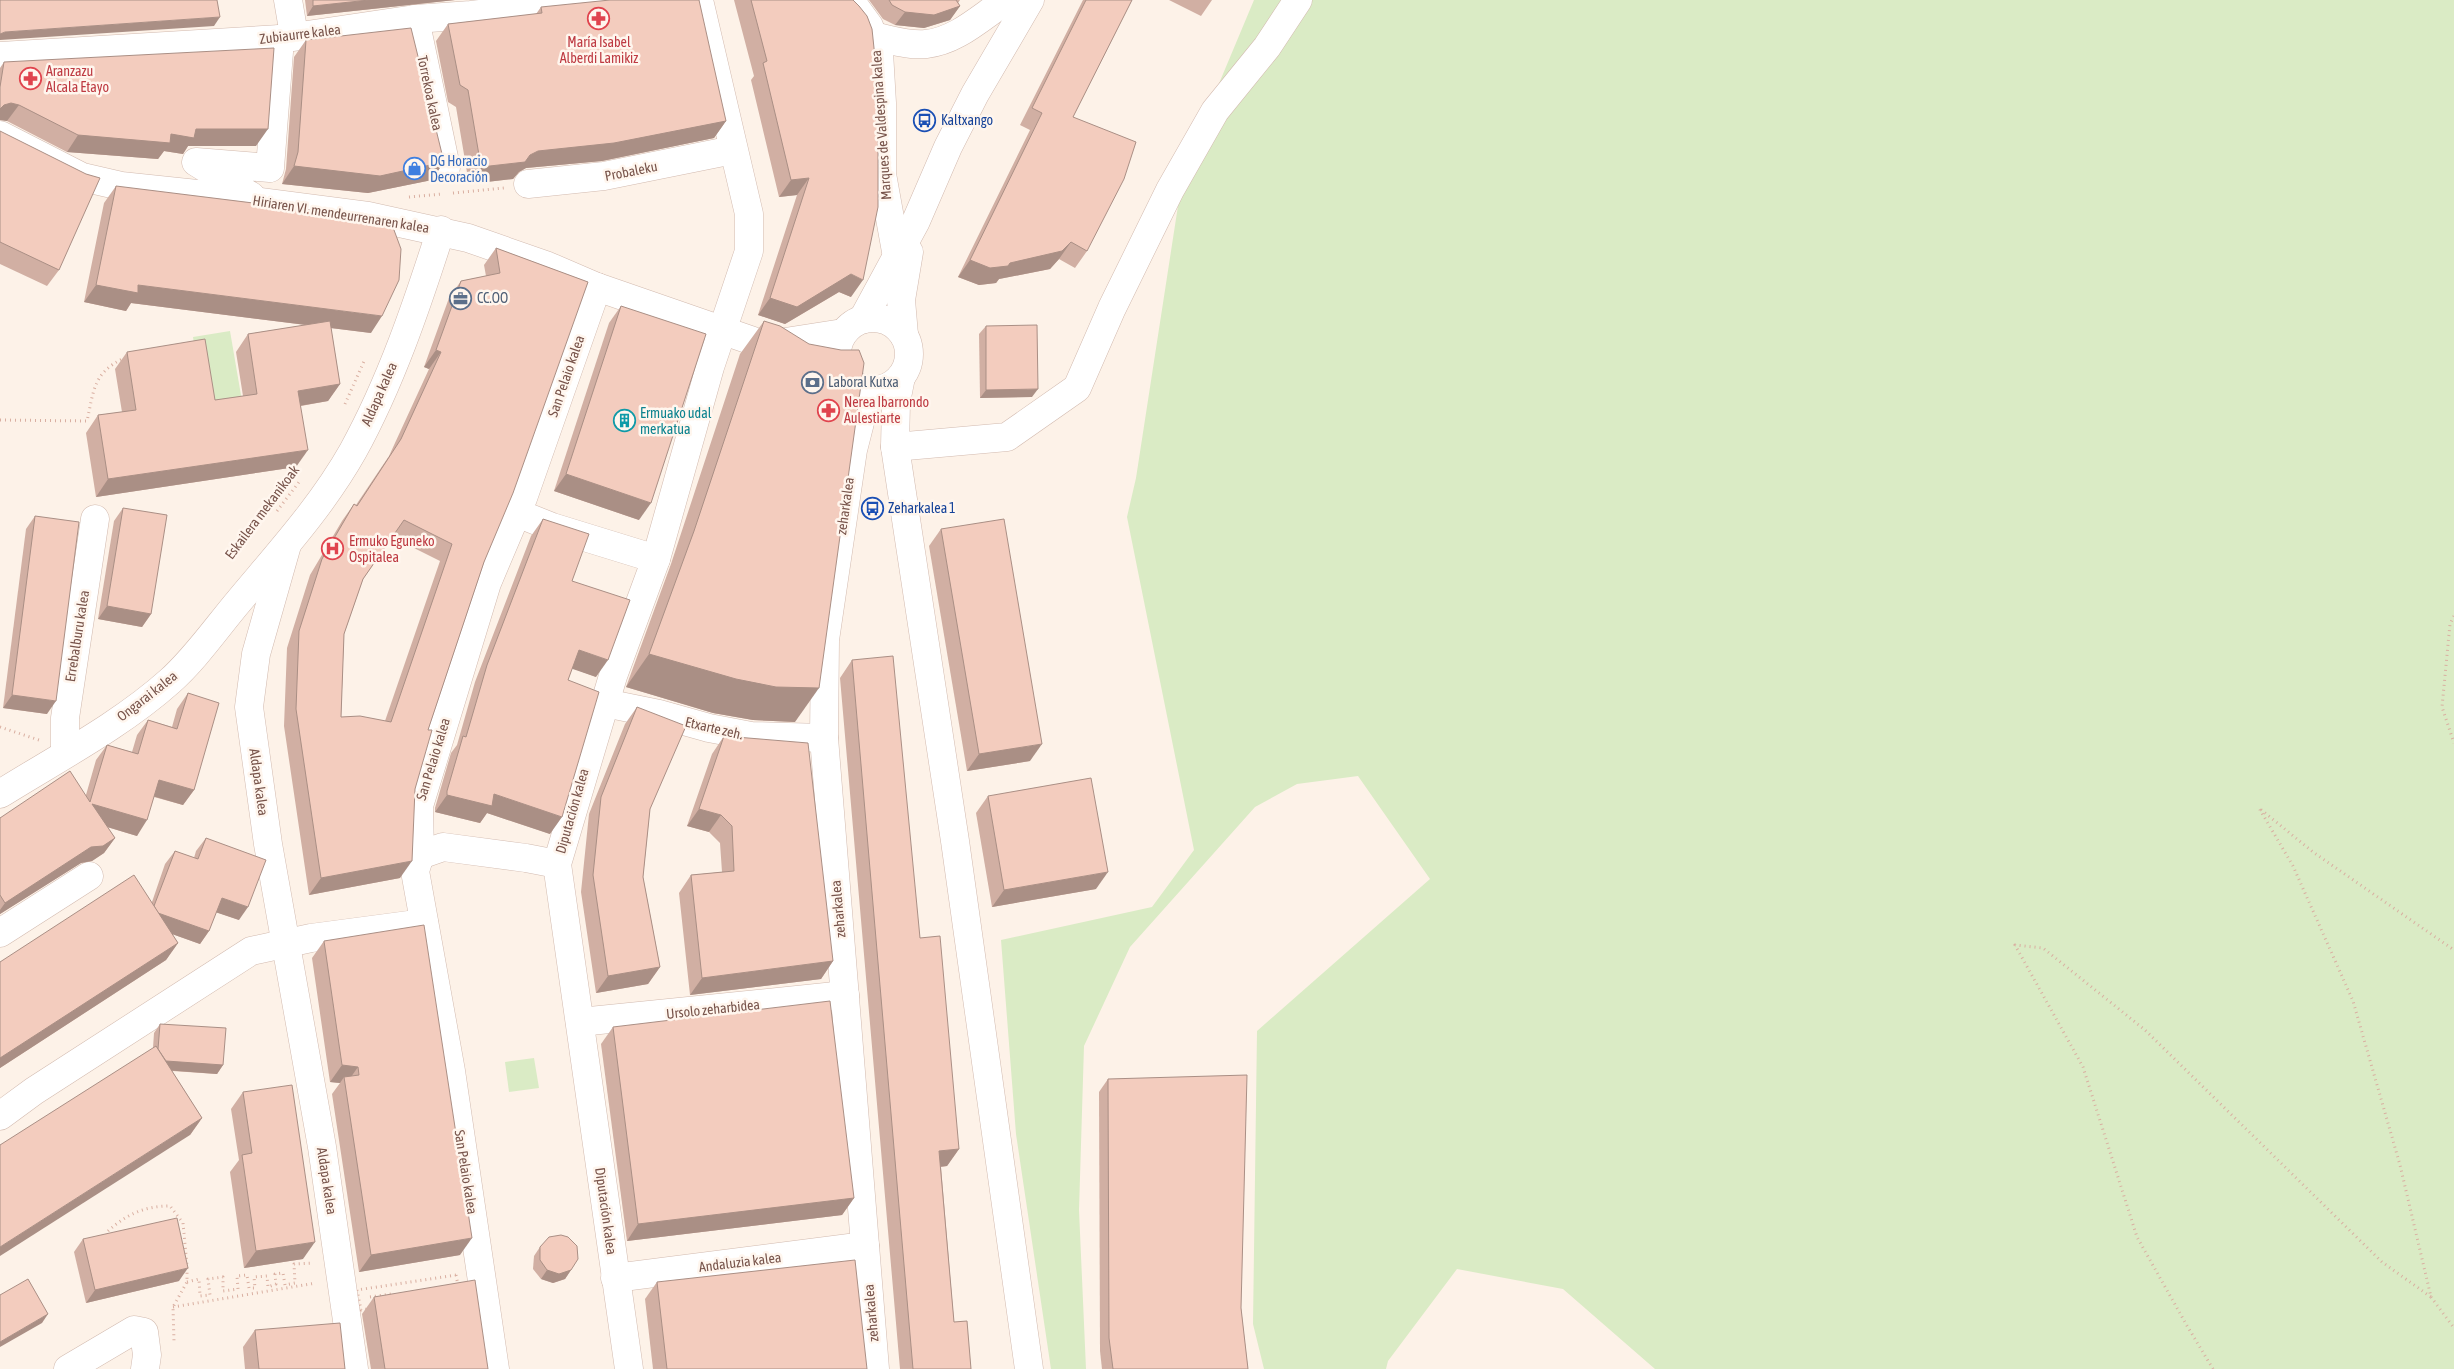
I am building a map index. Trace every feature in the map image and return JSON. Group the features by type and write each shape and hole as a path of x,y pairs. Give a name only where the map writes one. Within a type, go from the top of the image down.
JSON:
{"street":[{"path":"259,201 196,162 270,168 287,37 288,0"},
{"name":"Zubiaurre kalea","path":"0,56 287,37 415,19 471,8 598,0"},
{"path":"699,0 749,214 749,251 722,329"},
{"name":"Marques de Valdespina kalea","path":"850,0 867,23 878,52 882,95 882,174 897,257"},
{"path":"872,36 926,44 943,40 958,34 1007,0"},
{"path":"895,444 882,418 858,383 838,344 853,326 897,257 916,221 948,147 975,94 1030,0"},
{"path":"895,444 1007,437 1077,388 1112,308 1170,190 1215,111 1267,47 1298,0"},
{"name":"Torrekoa kalea","path":"415,19 446,167"},
{"name":"Hiriaren VI. mendeurrenaren kalea","path":"0,135 82,177 121,186 293,205 368,216 441,230 548,266 597,288 722,329 764,346 789,362 808,365 858,383"},
{"name":"Probaleku","path":"528,184 604,176 733,150"},
{"path":"904,335 901,300 905,269 916,221"},
{"name":"Aldapa kalea","path":"354,1369 352,1299 322,1147 286,943 263,809 249,707 256,654 286,545 325,496 357,443 376,403 414,310 441,230"},
{"name":"San Pelaio kalea","path":"495,1369 438,988 415,871 420,855 419,806 487,583 517,513 597,288"},
{"path":"764,346 853,326 875,318 886,320 897,326 909,346 910,356 907,367 901,377 896,402 895,444 955,841 1029,1369"},
{"name":"Diputación kalea","path":"629,1369 557,864 606,703 656,559 722,329"},
{"path":"858,383 884,389 901,377"},
{"name":"zeharkalea","path":"858,383 849,416 853,450 825,640 824,738 875,1369"},
{"path":"517,513 552,527 656,559"},
{"name":"Errebalburu kalea","path":"65,754 65,718 95,519"},
{"name":"Ongarai kalea","path":"0,794 120,719 170,681 286,545"},
{"name":"Etxarte zeh.","path":"606,703 659,714 709,728 751,736 824,738"},
{"path":"420,855 443,847 557,864"},
{"path":"0,933 89,876"},
{"path":"0,1116 34,1091 251,951 286,943 424,923"},
{"name":"Ursolo zeharbidea","path":"580,1022 845,995"},
{"name":"Andaluzia kalea","path":"615,1278 865,1246"},
{"path":"68,1369 134,1330 144,1332 148,1355 145,1369"}],"path":[{"path":"408,197 492,190"},
{"path":"341,413 368,351"},
{"path":"0,420 87,421 99,377 108,366 132,354"},
{"name":"Eskailera mekanikoak","path":"273,517 302,478"},
{"path":"2454,616 2450,624 2442,708 2454,743"},
{"path":"0,727 45,741 56,719 65,718"},
{"path":"2431,1297 2400,1165 2353,1001 2292,866 2258,808 2313,852 2454,950"},
{"path":"2213,1369 2137,1237 2083,1067 2015,945 2044,948 2145,1030 2382,1262 2431,1297 2454,1328"},
{"path":"108,1230 134,1211 158,1206 170,1206 183,1223 187,1282 173,1307 174,1350"},
{"path":"187,1282 199,1279 200,1296 210,1295 208,1279 223,1276 224,1291 238,1289 237,1276 247,1275 249,1288 255,1288 254,1277 267,1276 268,1286 276,1284 275,1274 283,1272 285,1285 295,1283 294,1264 312,1261 314,1269"},
{"path":"456,1275 460,1296 361,1310 352,1299 357,1290 456,1275"},
{"path":"173,1307 317,1283"},
{"path":"352,1299 394,1294"}],"green space":[{"path":"1254,0 2454,0 2454,1369 1655,1369 1563,1289 1457,1269 1388,1361 1386,1369 1264,1369 1253,1324 1257,1031 1430,879 1358,776 1297,784 1255,807 1130,947 1084,1046 1079,1210 1086,1369 1051,1369 1016,1134 1001,940 1152,907 1194,850 1127,517 1136,478 1184,167"},
{"path":"230,331 243,407 205,414 193,337"},
{"path":"534,1058 539,1088 509,1092 505,1062"}],"building":[{"path":"0,0 217,0 220,17 5,32 0,34"},
{"path":"313,0 369,0 313,6"},
{"path":"610,0 699,0 726,121 614,143 538,151 530,155 525,162 481,167 468,90 460,85 448,24 542,13 541,7"},
{"path":"751,0 853,0 867,16 872,29 878,86 878,207 863,280 851,274 797,307 770,298 809,178 791,180 763,63 767,61"},
{"path":"889,0 956,0 960,6 934,15 905,12 892,5"},
{"path":"1086,0 1132,0 1073,117 1136,142 1124,179 1087,251 1071,242 1062,251 1010,263 1008,266 990,268 970,260 1042,113 1032,108"},
{"path":"411,28 444,162 380,176 294,166 298,152 306,40"},
{"path":"274,48 268,129 196,129 194,138 171,134 170,143 78,135 19,105 11,103 4,105 0,109 0,87 4,62"},
{"path":"0,131 86,174 100,178 59,270 0,242"},
{"path":"116,186 382,219 394,230 401,249 399,280 382,316 138,285 138,293 96,285"},
{"path":"496,248 588,282 513,493 484,562 428,730 432,730 415,789 412,861 321,878 296,709 299,631 322,559 354,504 357,506 401,439 441,352 436,350 461,281 500,273","holes":["404,520 452,544 391,722 360,716 341,717 344,634 363,579"]},
{"name":"Ermuako udal merkatua","path":"621,306 706,334 651,503 566,474"},
{"path":"330,321 340,384 298,391 308,450 108,479 98,415 136,410 127,352 205,339 215,400 257,394 248,334"},
{"path":"764,321 780,326 809,344 841,350 859,350 864,363 819,688 776,687 736,679 649,654 694,531"},
{"path":"1037,325 1038,389 986,390 986,326"},
{"path":"123,508 167,515 151,614 107,606"},
{"path":"35,516 79,522 56,701 12,695"},
{"path":"543,519 589,534 572,581 630,600 608,660 579,650 568,680 599,692 562,817 494,794 492,806 447,795 463,736 466,737 487,665"},
{"path":"1004,519 1042,744 979,754 941,529"},
{"path":"893,656 920,938 940,936 959,1149 939,1151 954,1322 967,1321 971,1369 913,1369 852,660"},
{"path":"188,693 219,703 194,790 159,780 147,820 92,804 115,838 103,846 91,847 5,903 0,895 0,818 70,771 90,802 107,745 138,754 148,720 177,729"},
{"path":"637,707 686,726 650,809 643,877 660,967 608,976 593,875 601,797"},
{"path":"724,736 808,743 833,961 702,978 691,875 734,871 732,826 721,815 699,809"},
{"path":"1091,778 1108,872 1004,890 988,796"},
{"path":"206,838 266,860 248,907 222,898 209,931 158,913 154,906 175,851 198,859"},
{"path":"134,875 178,943 0,1058 0,962"},
{"path":"424,925 472,1238 371,1255 344,1077 359,1075 358,1067 342,1065 324,941"},
{"path":"830,1001 854,1198 638,1224 613,1027"},
{"path":"160,1024 226,1028 223,1065 166,1061 158,1049"},
{"path":"156,1046 202,1118 0,1247 0,1145"},
{"path":"1247,1075 1241,1308 1248,1369 1113,1369 1109,1338 1108,1079"},
{"path":"292,1085 315,1242 256,1251 242,1155 252,1153 243,1092"},
{"path":"177,1218 188,1268 95,1290 83,1239"},
{"path":"561,1235 568,1237 577,1246 578,1259 571,1270 559,1274 547,1270 540,1260 540,1247 549,1237"},
{"path":"855,1260 867,1369 667,1369 657,1282"},
{"path":"28,1279 48,1314 0,1342 0,1295"},
{"path":"475,1280 488,1369 385,1369 374,1297"},
{"path":"340,1323 345,1369 259,1369 255,1330"}],"place":[{"name":"María Isabel Alberdi Lamikiz","path":"599,19"},
{"name":"Aranzazu Alcala Etayo","path":"30,79"},
{"name":"Kaltxango","path":"925,120"},
{"name":"DG Horacio Decoración","path":"414,169"},
{"name":"CC.OO","path":"461,298"},
{"name":"Laboral Kutxa","path":"812,382"},
{"name":"Nerea Ibarrondo Aulestiarte","path":"828,410"},
{"name":"Ermuako udal merkatua","path":"624,421"},
{"name":"Zeharkalea 1","path":"872,508"},
{"name":"Ermuko Eguneko Ospitalea","path":"333,549"}]}
